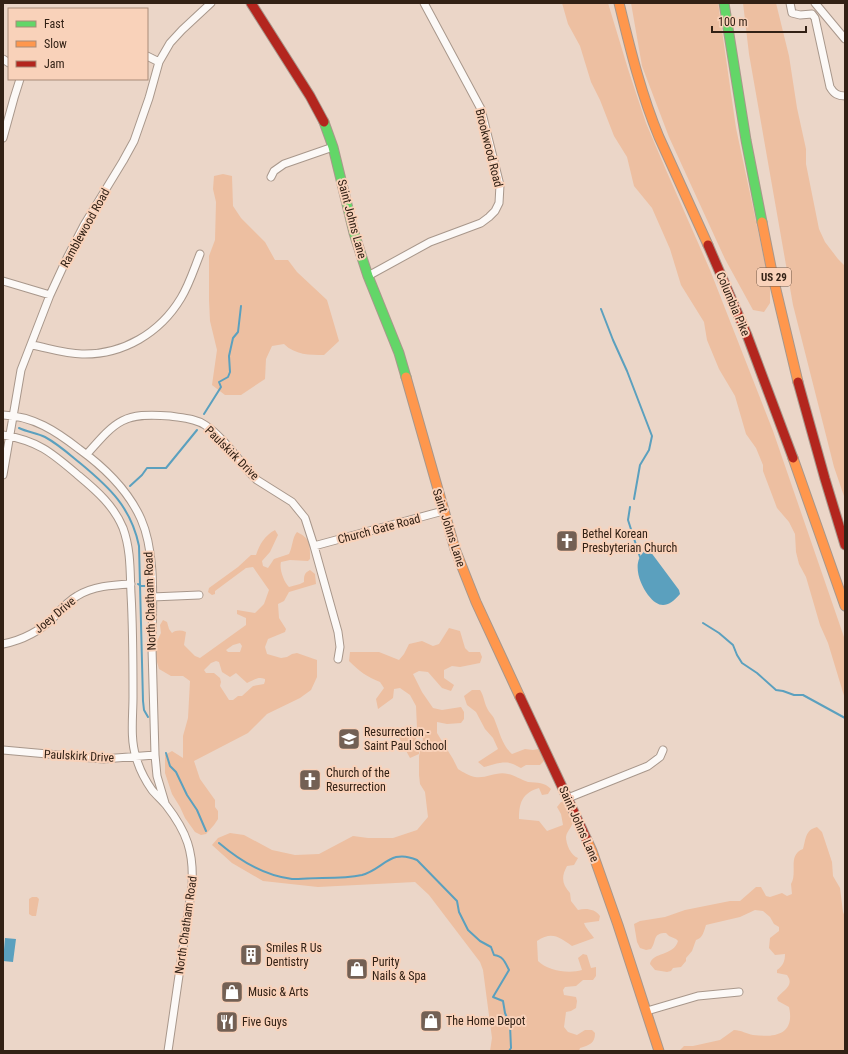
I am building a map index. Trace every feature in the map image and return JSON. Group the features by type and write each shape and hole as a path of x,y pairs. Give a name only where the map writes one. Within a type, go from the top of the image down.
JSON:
{"main road":[{"name":"Saint Johns Lane","path":"251,3 310,96 326,128 333,148 354,233 368,276 399,353 455,549 476,602 592,851 647,1011 659,1051"},
{"path":"614,3 632,58"},
{"name":"Columbia Pike","path":"620,3 632,58 659,136 708,244 760,370 845,606"},
{"name":"US 29","path":"724,3 743,122 767,247 802,398 845,545"}],"street":[{"name":"Ramblewood Road","path":"3,475 7,436 13,415 21,370 32,345 50,294 84,225 134,140 150,98 159,62 170,43 211,3"},
{"name":"Brookwood Road","path":"368,276 430,242 481,222 495,211 499,203 500,185 481,109 424,3"},
{"path":"790,3 792,13 796,15 812,14"},
{"path":"812,14 818,5 845,39"},
{"path":"812,14 815,18 830,87 837,95 845,98"},
{"path":"148,56 159,62"},
{"path":"3,138 20,80"},
{"path":"271,177 274,171 284,164 333,148"},
{"path":"32,345 68,353 88,354 110,351 136,342 150,333 173,310 187,286 200,254"},
{"path":"3,281 50,294"},
{"name":"North Chatham Road","path":"3,415 13,415 42,424 52,429 86,454 125,492 134,505 141,520 149,549 152,597 155,755 157,776 166,805"},
{"name":"Paulskirk Drive","path":"86,454 109,429 128,418 141,415 186,418 204,424 213,431 257,480 292,502 305,518 338,632 340,648 338,659"},
{"name":"North Chatham Road","path":"7,436 26,440 44,448 97,491 108,503 123,528 126,539 129,552 131,584 133,640 133,732 136,757 144,777 152,790 166,805 178,822 189,844 192,855 192,886 168,1051"},
{"name":"Church Gate Road","path":"314,546 443,511"},
{"name":"Joey Drive","path":"3,644 18,641 43,627 67,603 85,592 98,587 131,584"},
{"path":"152,597 199,595"},
{"name":"Paulskirk Drive","path":"3,750 89,759 115,759 155,755"},
{"path":"568,798 648,766 660,757 663,750"},
{"path":"647,1011 698,996 739,992"}],"shaded area":[{"path":"562,3 608,3 646,123 710,270 773,431 845,640 845,699 828,643 820,625 806,577 799,564 796,552 795,534 789,522 777,508 756,448 746,434 735,396 719,369 707,340 704,322 681,285 670,249 652,208 634,186 627,157 614,136 600,100 591,82 580,46 568,24"},
{"path":"631,3 718,3 736,128 770,287 770,303 764,312 753,310 725,259 669,137 642,66"},
{"path":"743,3 776,3 789,56 797,108 806,149 806,164 819,229 825,242 845,266 845,499 834,467 793,305 749,54"},
{"path":"223,174 232,176 233,206 241,218 265,242 275,260 288,260 297,272 327,300 339,341 324,355 298,352 288,348 284,344 272,346 266,359 265,379 241,395 225,395 212,385 217,350 210,321 209,256 215,240 216,202 213,189 214,176"},
{"path":"275,530 278,535 270,552 262,561 263,566 268,568 274,559 289,554 297,532 305,537 309,542 310,559 308,561 290,560 281,562 282,575 289,587 304,582 305,575 310,570 315,574 316,584 289,592 284,601 278,604 279,618 286,629 285,632 268,639 265,647 267,654 281,658 297,653 317,660 317,677 311,690 300,698 267,714 248,733 194,761 200,779 215,800 215,807 218,811 218,819 214,825 206,834 201,835 195,832 185,818 172,794 165,773 165,755 172,751 183,758 183,736 188,718 190,681 183,676 171,676 159,669 155,655 156,643 161,633 160,625 163,620 167,622 172,633 175,631 186,632 184,645 195,656 200,658 246,625 246,618 237,614 237,610 255,613 264,604 269,590 253,567 246,568 215,591 215,594 212,595 208,592 209,588 238,567 251,555 256,555 263,541","holes":["240,643 242,646 240,652 228,652 226,650 233,645","216,661 219,662 222,672 230,677 236,673 247,683 263,678 265,679 264,684 253,686 242,696 229,700 220,686 220,678 214,673 206,673 204,670 211,663"]},
{"path":"449,628 460,631 465,648 469,652 480,652 482,657 480,663 460,667 452,666 444,670 444,678 454,685 451,691 442,688 428,672 419,671 413,674 422,692 433,708 442,710 461,707 464,712 464,719 461,723 447,724 437,722 437,733 458,769 475,777 504,773 513,775 528,782 546,785 551,789 548,794 542,795 539,788 533,790 525,796 521,803 519,819 539,821 547,831 563,825 561,814 557,807 561,802 568,803 571,811 573,821 566,840 571,852 578,858 574,865 567,866 563,880 565,887 570,893 571,901 578,910 593,910 600,916 599,921 584,923 594,938 572,946 555,936 547,936 537,941 538,961 547,967 565,972 582,970 578,958 583,954 587,955 591,968 596,967 596,976 593,980 583,980 576,986 565,987 563,990 564,995 576,997 577,1001 576,1008 566,1012 564,1027 568,1032 577,1035 585,1030 592,1030 595,1033 593,1042 580,1048 579,1051 490,1051 492,1038 483,970 480,962 429,895 415,882 318,887 263,881 232,863 212,845 218,838 230,833 244,835 272,850 295,855 319,854 353,836 368,838 393,838 417,830 428,817 425,792 420,784 419,775 419,756 423,739 417,728 416,706 410,695 400,688 394,689 393,698 378,709 376,699 384,688 380,682 363,673 349,661 350,652 379,652 399,660 409,644 422,641 433,646 439,644"},
{"path":"472,690 480,690 506,747 512,754 525,749 538,749 545,754 545,760 540,765 526,765 521,768 506,762 484,767 478,762 498,749 493,738 485,729 476,712 467,705 464,696"},
{"path":"410,727 419,744 419,754 410,758 397,734"},
{"path":"817,827 822,832 832,862 833,876 840,888 845,917 845,1051 679,1051 684,1046 693,1046 720,1040 734,1030 753,1035 769,1036 776,1035 786,1029 790,1016 789,1007 778,1001 777,998 787,988 790,982 787,975 777,973 777,970 781,967 785,959 785,954 775,955 769,948 770,938 779,931 779,927 774,924 770,917 763,911 755,910 740,917 706,925 703,934 696,940 692,951 686,958 686,961 681,967 673,968 671,971 667,972 655,970 650,964 655,957 668,952 676,946 678,941 666,933 662,933 657,936 651,949 646,950 640,948 637,942 634,924 640,921 665,917 685,910 730,901 740,901 756,887 761,887 766,896 770,897 782,893 787,896 792,894 791,884 794,875 795,855 803,849 810,830"},
{"path":"32,897 37,897 39,899 36,916 29,914 29,899"}],"water":[{"path":"646,550 650,551 679,590 680,594 676,599 668,604 660,605 652,600 639,578 639,560 641,555"},
{"path":"5,938 16,939 13,962 3,961"}],"waterway":[{"path":"204,414 221,387 219,382 228,377 230,372 229,356 233,338 238,332 241,306"},
{"path":"601,309 652,436 649,450 640,465 634,499"},
{"path":"19,428 45,437 72,456 109,490 117,499 130,520 139,546 143,701 144,710 148,717"},
{"path":"130,486 147,468 166,468 197,430"},
{"path":"630,507 628,520 640,557"},
{"path":"138,584 145,586"},
{"path":"703,623 719,633 733,645 742,663 757,673 776,690 794,695 803,695 845,718"},
{"path":"166,753 170,766 176,772 187,795 197,810 206,831"},
{"path":"219,843 244,861 262,871 292,879 342,878 357,876 370,872 388,861 400,856 417,860 457,901 459,912 468,930 480,941 491,947 494,955 502,958 509,970 493,997 503,1001 505,1013 510,1025 511,1048 509,1051"}],"traffic: fast":[{"path":"724,3 746,140 762,222"},
{"path":"324,122 333,147 354,233 368,276 399,353 406,377"}],"traffic: slow":[{"path":"619,3 636,71 653,121 708,245"},
{"path":"762,222 773,277 798,382"},
{"path":"406,377 455,549 476,602 520,697"},
{"path":"793,458 845,606"},
{"path":"587,840 618,925 659,1051"}],"traffic: jam":[{"path":"251,3 310,96 324,122"},
{"path":"708,245 747,335 793,458"},
{"path":"798,382 845,545"},
{"path":"520,697 587,840"}],"place":[{"name":"Bethel Korean Presbyterian Church","path":"567,541"},
{"name":"Resurrection - Saint Paul School","path":"349,739"},
{"name":"Church of the Resurrection","path":"310,780"},
{"name":"Smiles R Us Dentistry","path":"251,955"},
{"name":"Purity Nails & Spa","path":"357,969"},
{"name":"Music & Arts","path":"232,992"},
{"name":"The Home Depot","path":"431,1021"},
{"name":"Five Guys","path":"227,1022"}]}
